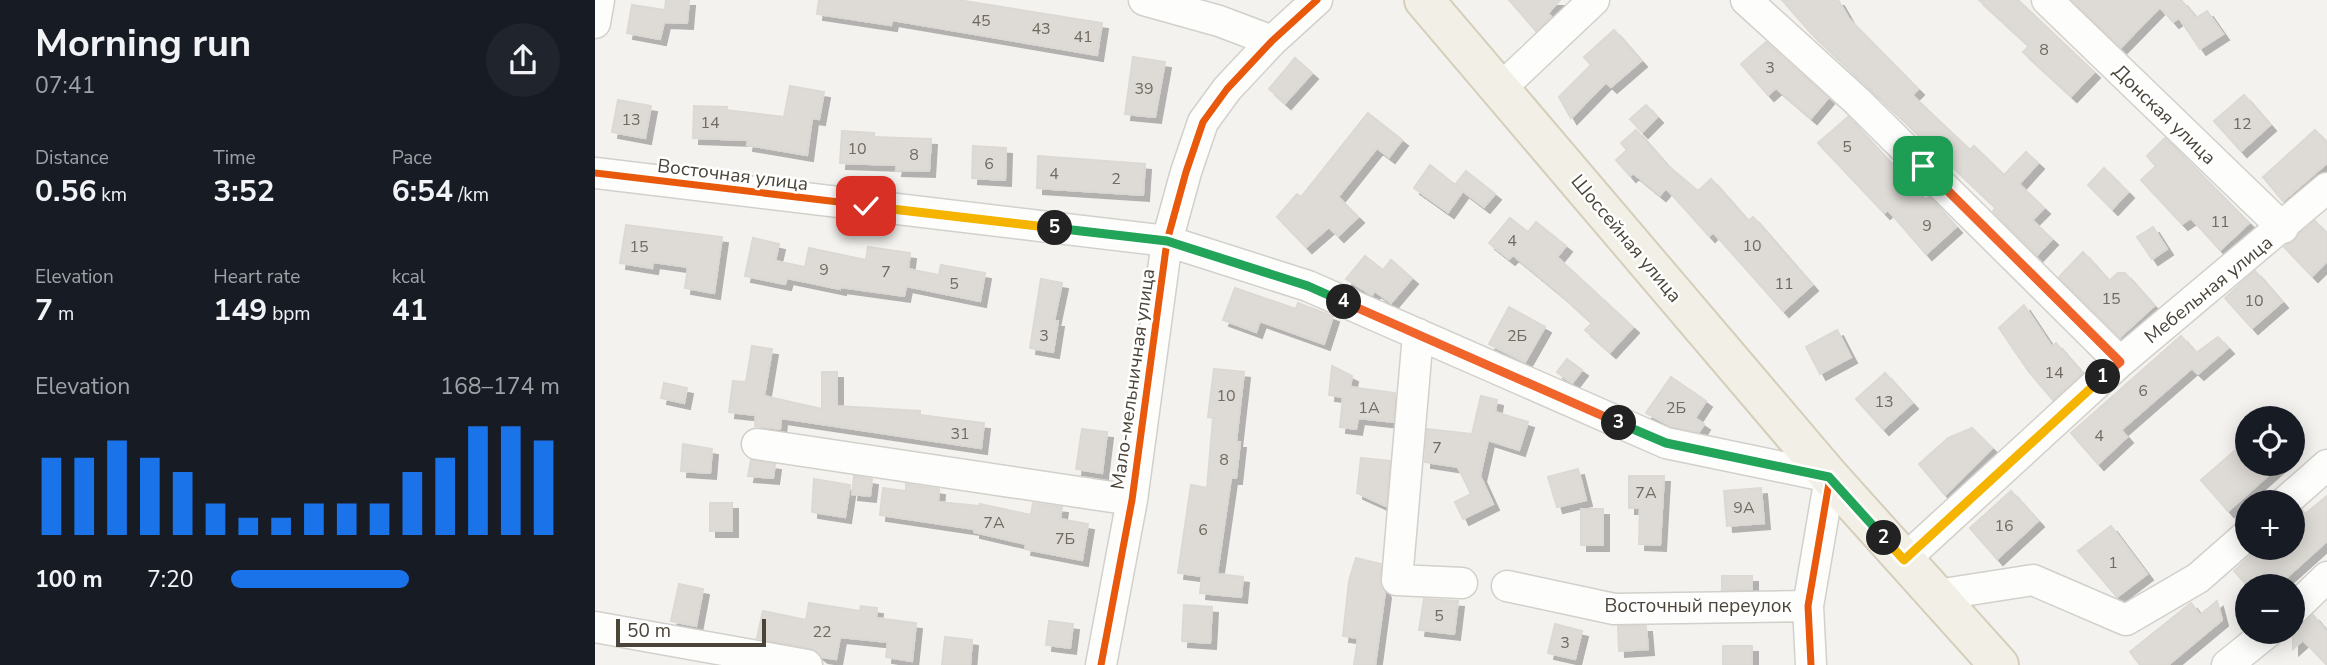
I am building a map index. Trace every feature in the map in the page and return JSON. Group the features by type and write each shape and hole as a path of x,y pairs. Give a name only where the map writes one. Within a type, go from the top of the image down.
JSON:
{"main road":[{"name":"Шоссейная улица","path":"1424,0 1829,477 1999,665"}],"street":[{"path":"595,23 599,0"},
{"path":"1145,0 1209,18 1272,41"},
{"name":"Мало-мельничная улица","path":"1101,665 1132,500 1167,241 1203,122 1227,89 1272,41 1317,0"},
{"path":"1500,89 1594,0"},
{"path":"1746,0 1857,101 2120,362"},
{"name":"Донская улица","path":"2047,0 2283,228"},
{"name":"Восточная улица","path":"595,173 1167,241 1308,286 1666,443 1829,477"},
{"name":"Мебельная улица","path":"1904,560 2120,362 2283,228 2327,188"},
{"path":"1418,334 1397,580 1462,583"},
{"path":"757,444 1132,500"},
{"path":"2299,490 2327,465"},
{"path":"1811,665 1808,606 1829,477"},
{"path":"1937,595 2033,580 2126,620 2198,578 2235,546"},
{"path":"2305,598 2327,577"},
{"name":"Восточный переулок","path":"1507,586 1614,609 1808,606"},
{"path":"595,627 807,665"},
{"path":"2227,665 2253,644"}],"building":[{"path":"666,0 689,0 687,23 664,22 660,39 627,33 632,5 665,10"},
{"path":"819,0 958,0 1102,23 1097,55 892,20 891,25 817,14"},
{"path":"1509,0 1560,0 1548,13 1551,17 1536,31"},
{"path":"1782,0 1838,0 1849,19 1918,89 1912,95 1970,150 1974,146 2004,175 2026,152 2038,163 2019,184 2044,208 2032,220 2052,239 2037,255 1993,211 1996,208 1811,33"},
{"path":"1979,0 2018,0 2094,72 2071,96 2023,52 2029,46"},
{"path":"2072,0 2181,0 2196,18 2207,11 2223,34 2200,49 2179,18 2173,22 2160,7 2121,47"},
{"path":"1614,30 1641,61 1611,87 1606,82 1571,118 1559,97 1591,65 1584,57"},
{"path":"1766,42 1828,98 1811,118 1776,88 1768,95 1741,64"},
{"path":"1133,57 1165,62 1155,117 1125,114"},
{"path":"1295,58 1312,73 1285,103 1269,89"},
{"path":"790,86 824,92 819,119 812,118 807,155 747,145 748,140 693,138 694,106 727,107 726,110 784,117"},
{"path":"2244,95 2270,125 2241,151 2214,121"},
{"path":"618,100 651,106 645,138 612,132"},
{"path":"1646,105 1657,117 1642,132 1630,119"},
{"path":"1368,113 1402,140 1389,157 1377,148 1338,197 1358,217 1338,236 1329,227 1306,247 1277,217 1297,194 1301,197"},
{"path":"1848,117 1925,200 1929,197 1956,227 1926,254 1888,210 1884,213 1818,143"},
{"path":"1636,130 1666,164 1698,191 1711,179 1748,221 1753,217 1812,285 1783,311 1713,232 1709,236 1666,188 1660,195 1633,173 1630,176 1616,160 1627,150 1621,143"},
{"path":"2315,130 2327,143 2327,163 2283,201 2263,177"},
{"path":"842,131 874,133 874,137 931,139 929,171 896,170 897,165 840,163"},
{"path":"2165,138 2249,223 2220,250 2191,218 2182,224 2141,180 2156,166 2147,156"},
{"path":"973,146 1006,148 1005,180 972,178"},
{"path":"1038,156 1145,164 1143,195 1037,188"},
{"path":"1430,165 1463,191 1448,212 1414,188"},
{"path":"2104,168 2128,192 2112,209 2088,185"},
{"path":"1466,171 1495,194 1484,207 1455,185"},
{"path":"1510,218 1528,232 1536,222 1566,246 1557,257 1633,327 1610,352 1585,330 1592,323 1558,292 1513,255 1509,259 1489,243"},
{"path":"2315,221 2327,234 2327,261 2312,276 2284,247"},
{"path":"626,225 722,237 714,293 685,288 688,267 653,262 652,268 620,263"},
{"path":"2153,227 2167,249 2152,259 2137,237"},
{"path":"753,238 779,244 775,261 805,267 809,248 866,260 868,247 910,253 908,269 939,275 941,265 985,273 980,301 906,286 904,296 840,289 787,278 785,284 745,276"},
{"path":"2083,252 2109,281 2118,273 2125,273 2154,306 2120,337 2059,277"},
{"path":"1365,256 1383,270 1391,260 1412,278 1391,303 1375,291 1372,295 1346,279"},
{"path":"2255,271 2282,302 2252,328 2225,298"},
{"path":"1041,279 1062,283 1054,321 1058,321 1053,352 1030,348"},
{"path":"1235,288 1296,309 1298,303 1333,316 1324,344 1260,321 1256,332 1223,320"},
{"path":"2024,305 2052,347 2056,343 2082,373 2053,400 2029,372 1999,328"},
{"path":"1509,307 1545,327 1525,362 1489,344"},
{"path":"1837,330 1851,357 1820,374 1806,347"},
{"path":"2181,336 2196,353 2218,337 2228,348 2198,374 2192,368 2121,430 2127,437 2098,464 2071,433"},
{"path":"752,346 772,349 764,396 822,409 822,372 837,372 837,406 920,411 920,415 984,423 981,448 781,418 780,429 755,426 756,415 729,412 733,381 746,382"},
{"path":"1567,359 1582,370 1572,383 1557,372"},
{"path":"1332,366 1352,376 1350,387 1395,393 1393,422 1358,418 1356,429 1340,427 1343,397 1329,395"},
{"path":"1214,369 1244,372 1236,442 1240,442 1236,478 1231,478 1217,574 1243,577 1241,597 1200,593 1202,576 1178,573 1191,485 1207,488 1213,418 1208,417"},
{"path":"1885,373 1912,403 1883,429 1856,399"},
{"path":"1671,377 1706,401 1695,418 1704,424 1699,432 1671,426 1646,413"},
{"path":"664,383 687,388 684,403 661,398"},
{"path":"1481,396 1497,400 1495,412 1528,422 1519,450 1488,440 1480,476 1493,504 1463,519 1455,502 1471,494 1458,467 1425,462 1427,429 1472,434"},
{"path":"1972,428 1992,448 1945,495 1919,464 1948,438"},
{"path":"1082,429 1107,432 1102,473 1076,469"},
{"path":"683,444 712,449 710,473 681,471"},
{"path":"2235,450 2235,476 2267,476 2252,490 2235,490 2235,505 2228,511 2201,480"},
{"path":"1361,458 1390,461 1386,506 1357,493"},
{"path":"751,460 775,464 773,478 748,476"},
{"path":"1578,469 1586,500 1557,507 1548,477"},
{"path":"854,476 872,479 870,496 852,494"},
{"path":"1629,476 1664,476 1660,545 1639,544 1640,508 1629,508"},
{"path":"814,479 850,485 845,517 812,512"},
{"path":"906,484 939,489 938,502 980,504 1031,515 1033,503 1062,507 1060,519 1088,524 1082,560 1025,549 1026,544 974,532 974,529 880,515 883,488 906,491"},
{"path":"1761,488 1764,523 1727,526 1724,491"},
{"path":"2011,491 2038,521 1997,559 1970,528"},
{"path":"2327,496 2327,541 2290,574 2237,574 2234,571 2246,560 2305,560 2305,514"},
{"path":"710,503 732,503 732,531 710,531"},
{"path":"1581,509 1603,509 1603,545 1581,545"},
{"path":"2111,526 2147,574 2117,597 2078,551"},
{"path":"1356,558 1381,564 1380,579 1385,592 1375,665 1354,665 1358,638 1343,636 1349,581"},
{"path":"1722,576 1752,576 1752,589 1722,590"},
{"path":"679,584 703,589 696,626 671,621"},
{"path":"1424,599 1458,601 1454,634 1419,630"},
{"path":"2217,601 2222,620 2168,665 2140,665 2130,652 2191,603 2200,615"},
{"path":"809,603 860,611 861,606 877,608 876,618 916,623 912,661 886,657 888,642 840,637 836,659 822,657 810,648 757,638 763,611 806,620"},
{"path":"1184,605 1212,607 1210,643 1182,641"},
{"path":"2313,615 2327,632 2327,665 2305,642 2305,623"},
{"path":"1049,621 1073,624 1070,648 1046,645"},
{"path":"1555,624 1582,631 1575,659 1548,653"},
{"path":"1618,626 1646,626 1648,649 1619,651"},
{"path":"945,637 972,640 970,665 942,665"},
{"path":"1723,646 1752,646 1752,665 1723,665"}],"cycle path":[{"path":"1101,665 1132,500 1167,241 1186,172 1203,122 1227,89 1272,41 1317,0"},
{"path":"595,173 1167,241 1308,286 1666,443 1830,477 1808,606 1811,665"}],"route":[{"path":"866,206 1167,241 1308,286 1666,443 1829,477 1904,560 2120,362 1923,166"}]}
